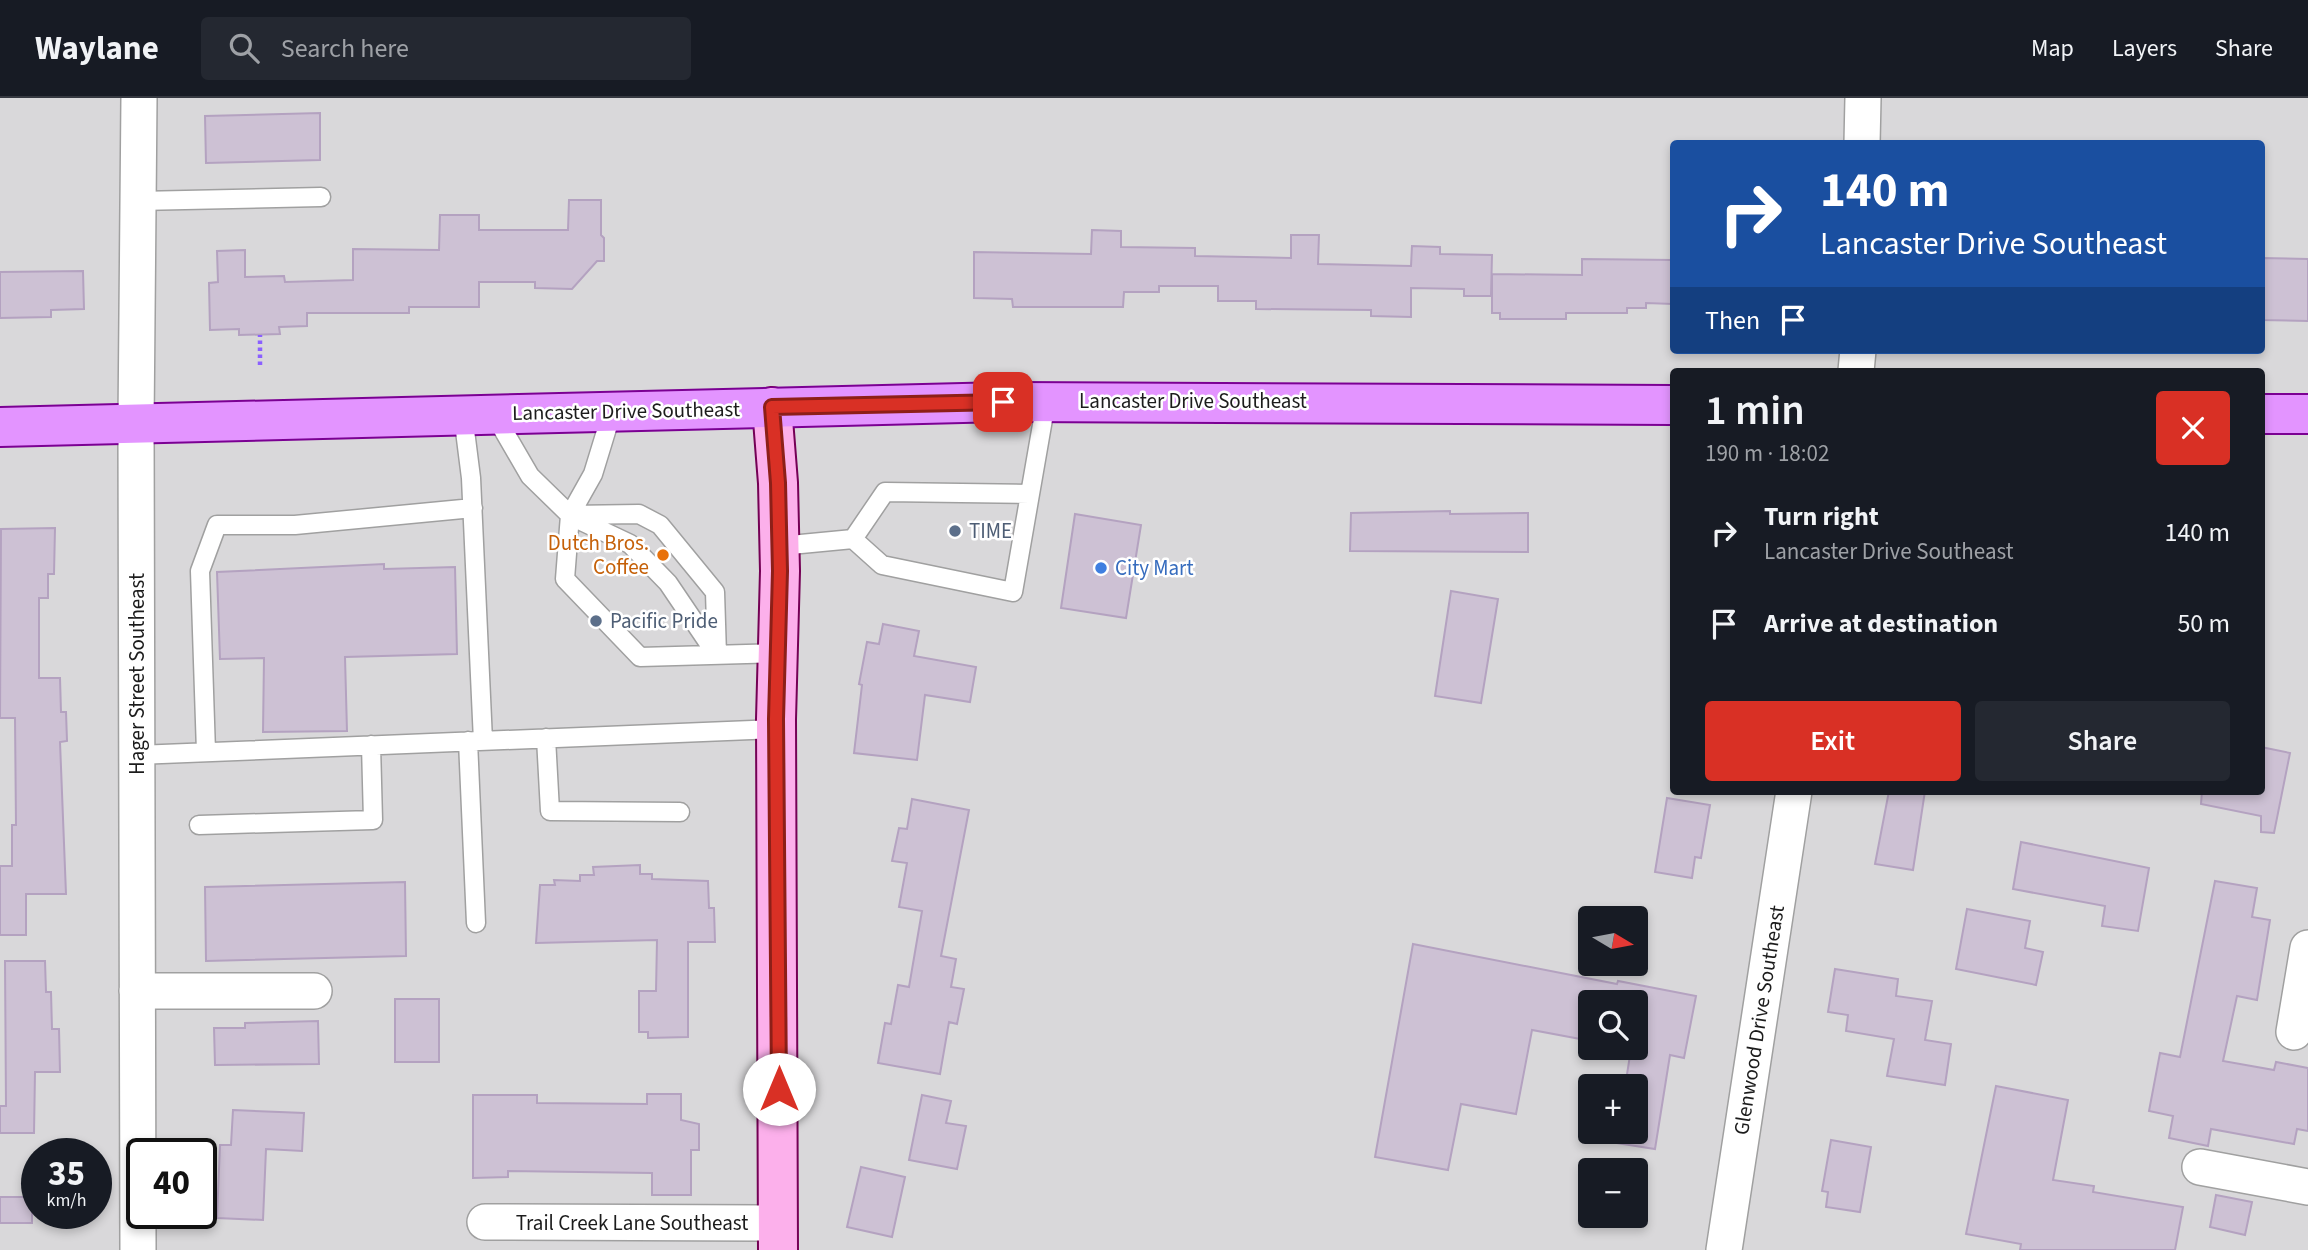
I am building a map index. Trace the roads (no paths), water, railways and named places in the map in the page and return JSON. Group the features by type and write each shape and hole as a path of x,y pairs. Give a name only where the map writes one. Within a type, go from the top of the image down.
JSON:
{"main road":[{"name":"Lancaster Drive Southeast","path":"0,427 1046,402 1670,405"},
{"path":"2265,414 2308,414"}],"street":[{"name":"Hager Street Southeast","path":"138,1250 136,423 139,98"},
{"path":"1862,140 1863,98"},
{"path":"772,407 780,546 776,729 778,1237"},
{"name":"Glenwood Drive Southeast","path":"1724,1250 1793,795"},
{"path":"2294,1032 2308,948"},
{"path":"137,991 314,991"},
{"path":"2200,1167 2308,1187"},
{"name":"Trail Creek Lane Southeast","path":"485,1222 778,1237"}],"lane":[{"path":"138,201 321,197"},
{"path":"780,546 853,539 883,565 1013,592 1046,402"},
{"path":"612,412 593,474 570,516 565,579 640,657 778,653"},
{"path":"476,923 473,508 479,415"},
{"path":"479,415 530,476 570,516 629,544 668,583 717,655"},
{"path":"853,539 885,492 1029,494"},
{"path":"206,752 200,571 217,525 295,525 473,508"},
{"path":"570,516 639,514 660,525 715,592 717,655"},
{"path":"137,755 776,729"},
{"path":"546,738 550,811 680,812"},
{"path":"199,825 373,820 371,746"}],"place":[{"name":"TIME","path":"955,531"},
{"name":"Dutch Bros. Coffee","path":"663,555"},
{"name":"City Mart","path":"1101,568"},
{"name":"Pacific Pride","path":"596,621"}]}
